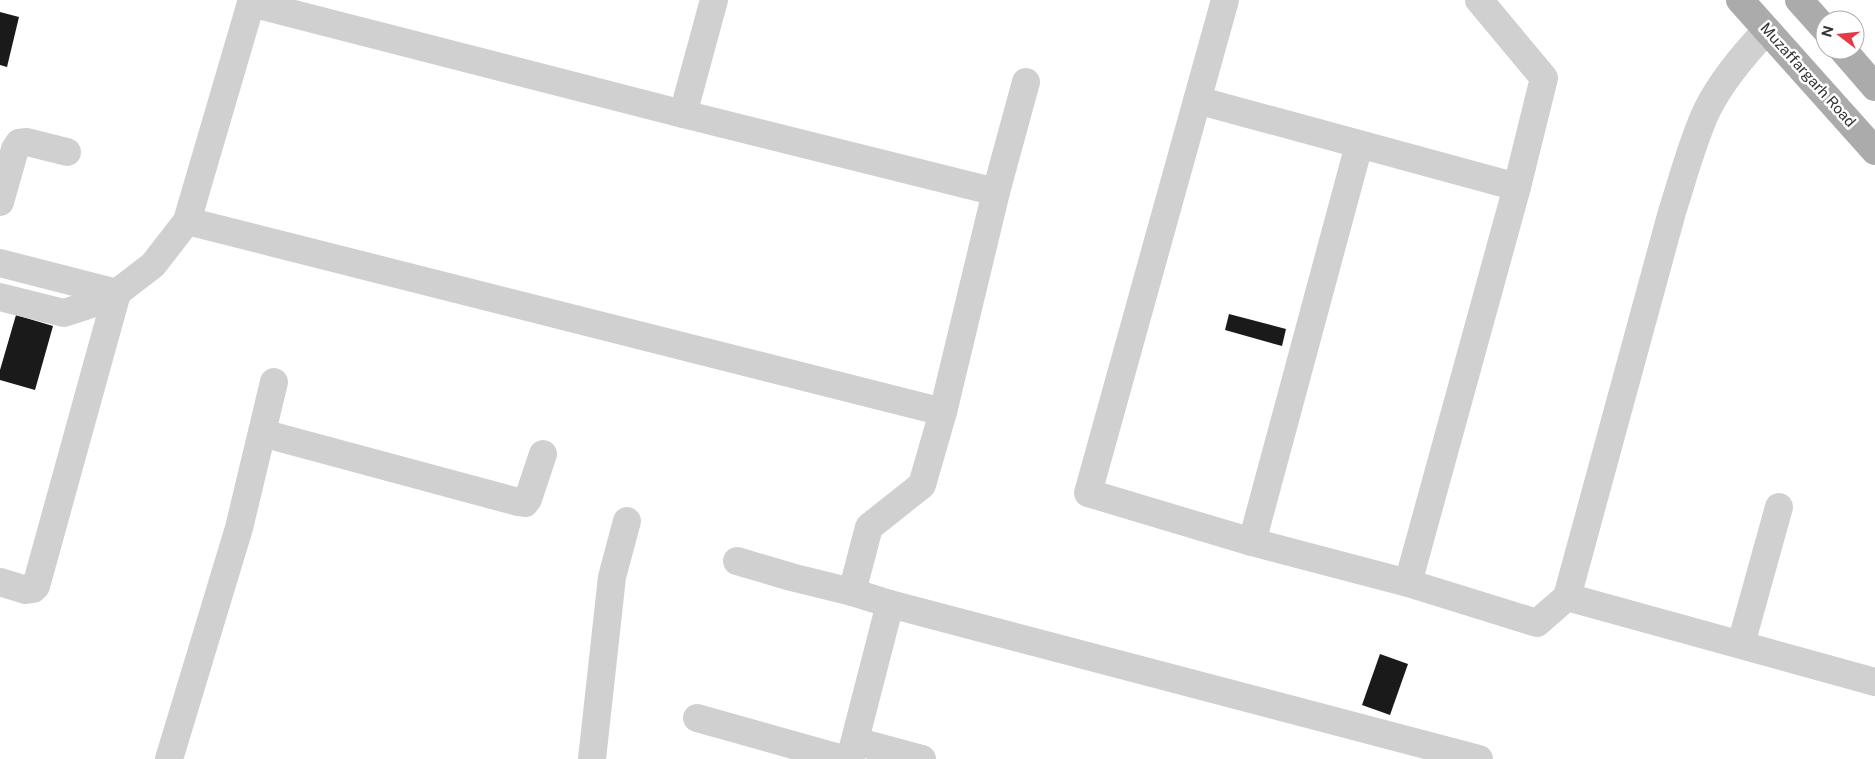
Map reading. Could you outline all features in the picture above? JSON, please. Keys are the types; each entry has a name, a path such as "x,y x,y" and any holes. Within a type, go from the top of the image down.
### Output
{"main road":[{"name":"Muzaffargarh Road","path":"1740,0 1875,151"},
{"path":"1799,0 1815,18"},
{"path":"1852,60 1875,87"}],"street":[{"path":"683,114 714,0"},
{"path":"1225,0 1088,493 1252,542 1408,583 1537,622 1567,597 1672,212 1691,153 1708,109 1740,57 1767,30"},
{"path":"1408,583 1517,187 1544,78 1479,0"},
{"path":"0,296 64,313 110,298 153,265 187,221 251,1 683,114 996,192"},
{"path":"852,592 869,527 922,484 943,412 996,192 1026,82"},
{"path":"1197,100 1517,187"},
{"path":"0,202 15,149 19,143 27,142 66,152"},
{"path":"1252,542 1359,145"},
{"path":"187,221 943,412"},
{"path":"0,263 117,293"},
{"path":"0,582 26,590 33,589 36,586 117,293"},
{"path":"169,759 239,528 274,382"},
{"path":"262,433 525,503 543,454"},
{"path":"1741,644 1779,507"},
{"path":"592,759 612,576 626,521"},
{"path":"737,561 791,578 852,592 890,604 1479,759"},
{"path":"1567,597 1875,682"},
{"path":"849,753 890,604"},
{"path":"698,718 849,753 922,759"}],"building":[{"path":"0,12 19,17 7,67 0,65"},
{"path":"1229,314 1286,329 1282,346 1225,330"},
{"path":"16,315 53,326 35,390 0,380 0,370"},
{"path":"1380,654 1408,664 1390,715 1362,705"}]}
